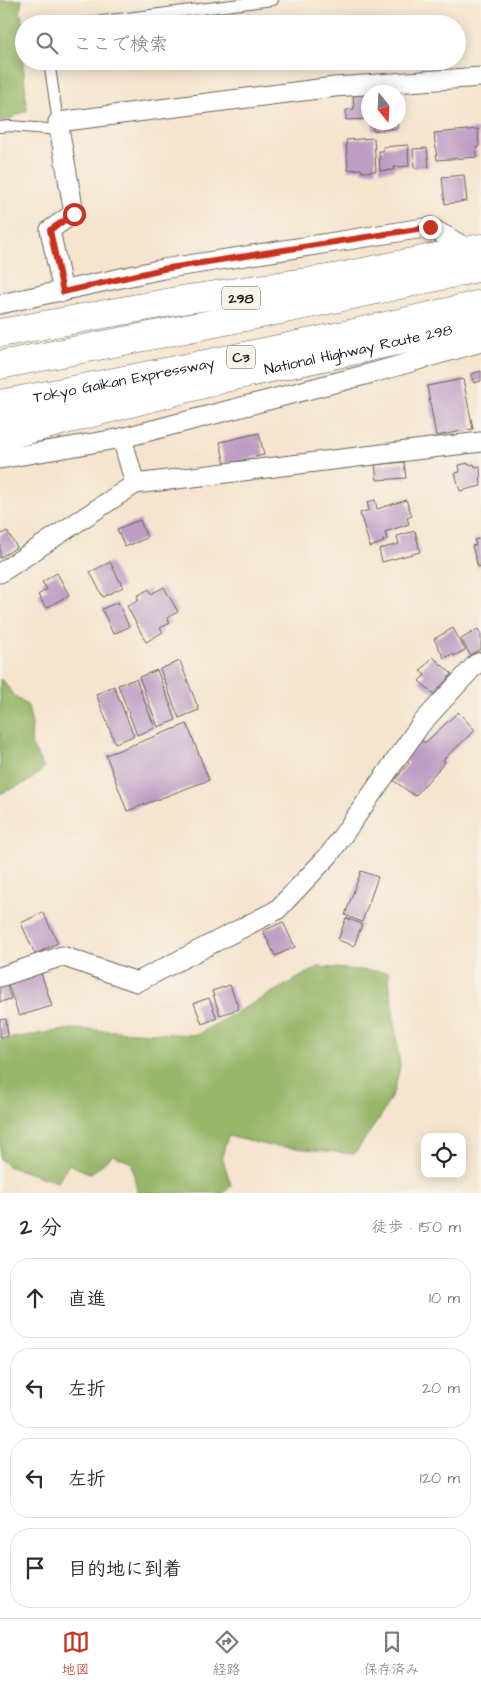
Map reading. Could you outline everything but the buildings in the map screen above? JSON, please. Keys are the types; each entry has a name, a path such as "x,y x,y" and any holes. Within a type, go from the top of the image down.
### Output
{"highway":[{"name":"298","path":"0,346 334,278 477,255"},
{"path":"0,365 153,336 477,255"},
{"path":"0,333 188,299 334,278"},
{"name":"Tokyo Gaikan Expressway","path":"0,404 175,371 399,324 481,304"},
{"name":"National Highway Route 298","path":"0,422 219,380 481,323"},
{"path":"0,437 219,380"}],"street":[{"path":"63,292 50,230 74,214 59,126 334,87 481,77"},
{"path":"0,304 163,269 430,227 477,255"},
{"path":"0,459 122,438 376,372 481,342"},
{"path":"122,438 135,484"},
{"path":"0,573 135,484 481,442"},
{"path":"0,977 62,956 136,982 277,910 329,855 421,724 479,665"}],"lane":[{"path":"151,15 273,0"},
{"path":"0,127 59,126 50,70"}],"green space":[{"path":"0,0 22,0 21,15 15,15 15,70 24,70 27,110 0,122"},
{"path":"0,679 13,695 28,706 32,725 31,744 44,768 31,780 0,794"},
{"path":"318,967 388,972 400,1066 394,1091 381,1116 354,1154 267,1145 228,1136 222,1156 231,1186 224,1193 137,1193 132,1163 113,1155 91,1174 69,1164 58,1182 7,1166 0,1159 0,1040 71,1029 196,1035"}],"route":[{"path":"74,214 50,230 63,292 163,269 430,227"}]}
